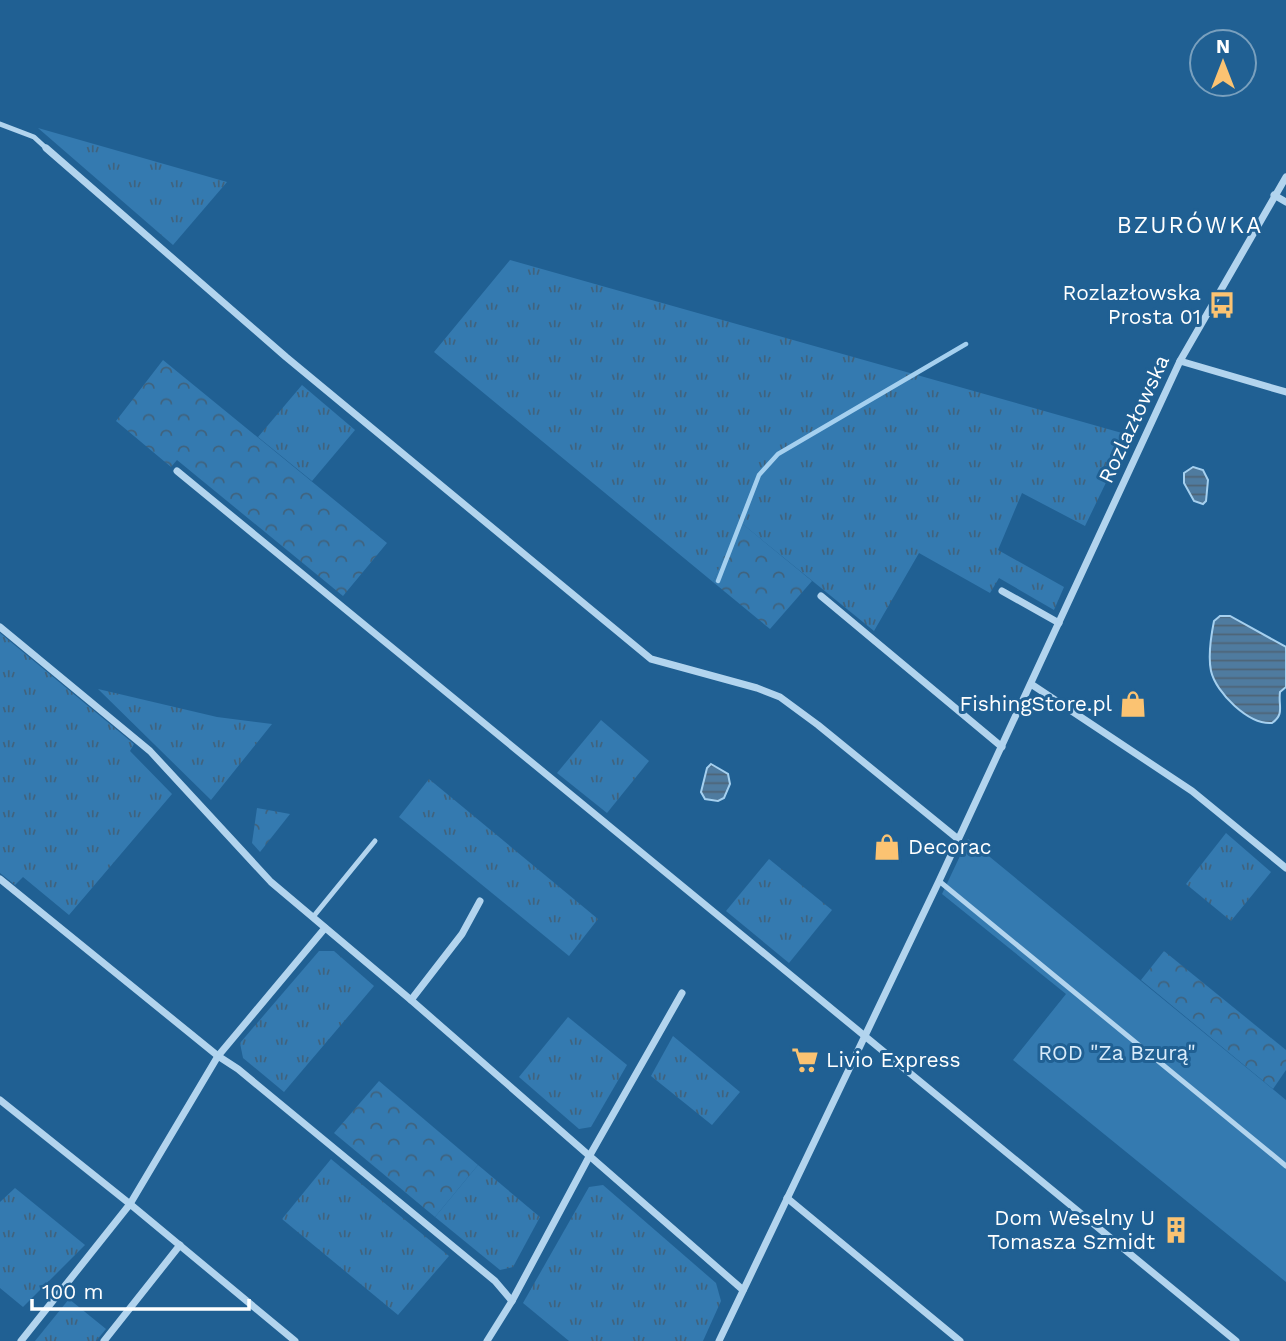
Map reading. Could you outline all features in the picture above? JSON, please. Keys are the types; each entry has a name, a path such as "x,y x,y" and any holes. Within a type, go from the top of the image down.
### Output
{"street":[{"path":"46,148 286,358 651,659 757,688 780,697 958,839"},
{"name":"Rozlazłowska","path":"719,1341 939,881 1180,361 1286,177"},
{"path":"1274,195 1286,202"},
{"path":"1180,361 1286,392"},
{"path":"177,471 1236,1341"},
{"path":"1002,591 1059,623"},
{"path":"821,596 1002,747"},
{"path":"0,627 150,751 198,800 248,860 743,1290"},
{"path":"1031,684 1192,791 1286,868"},
{"path":"0,879 218,1056 238,1069 484,1272 512,1301"},
{"path":"411,1000 462,934 480,901"},
{"path":"22,1341 130,1204 218,1056 325,928"},
{"path":"487,1341 512,1301 682,993"},
{"path":"0,1100 295,1341"},
{"path":"787,1198 960,1341"},
{"path":"104,1341 180,1245"}],"lane":[{"path":"0,124 34,137 46,148"},
{"path":"313,918 375,841"},
{"path":"939,881 1286,1166"}],"green space":[{"path":"38,128 227,182 173,245"},
{"path":"510,260 1129,435 1085,526 1022,493 998,550 1064,587 1054,610 999,578 990,593 919,553 874,631 740,522 713,582 434,352"},
{"path":"163,360 387,543 343,596 177,460 171,467 116,421"},
{"path":"302,385 355,430 312,481 258,437"},
{"path":"739,521 812,581 770,629 713,582"},
{"path":"0,633 134,744 130,751 172,794 69,915 23,877 15,885 0,873"},
{"path":"98,689 217,717 272,724 211,800"},
{"path":"601,720 649,761 607,813 557,773"},
{"path":"429,779 598,919 569,956 399,817"},
{"path":"257,808 290,814 260,852 252,843"},
{"path":"1226,833 1271,872 1231,921 1186,884"},
{"name":"ROD \"Za Bzurą\"","path":"968,839 1286,1100 1286,1282 1013,1060 1066,994 942,894"},
{"path":"769,859 832,910 789,963 726,911"},
{"path":"319,951 334,951 374,986 284,1092 243,1058 240,1043"},
{"path":"1164,951 1286,1050 1286,1070 1273,1089 1141,980"},
{"path":"568,1017 627,1065 591,1127 579,1129 519,1077"},
{"path":"673,1036 740,1092 712,1125 651,1076"},
{"path":"379,1081 478,1165 435,1217 334,1133"},
{"path":"331,1159 449,1256 398,1315 282,1219"},
{"path":"478,1165 540,1217 513,1267 500,1270 435,1217"},
{"path":"603,1185 716,1283 721,1301 703,1341 569,1341 523,1303 589,1187"},
{"path":"15,1188 85,1245 23,1307 0,1288 0,1202"},
{"path":"69,1299 106,1329 96,1341 35,1341"}],"shaded area":[{"path":"1193,467 1203,470 1208,480 1206,501 1203,504 1194,501 1184,483 1184,473"},
{"path":"1220,616 1230,616 1286,647 1286,687 1280,692 1280,713 1272,723 1253,719 1244,713 1226,698 1214,680 1210,665 1210,646 1214,621"},
{"path":"711,764 728,774 730,784 724,798 718,801 705,799 701,792 707,768"}],"waterway":[{"path":"718,581 759,475 778,454 966,344"}],"place":[{"name":"Rozlazłowska Prosta 01","path":"1222,305"},
{"name":"FishingStore.pl","path":"1133,704"},
{"name":"Decorac","path":"887,847"},
{"name":"Livio Express","path":"805,1060"},
{"name":"Dom Weselny U Tomasza Szmidt","path":"1176,1230"}],"district":[{"name":"BZURÓWKA","path":"1190,225"}]}
